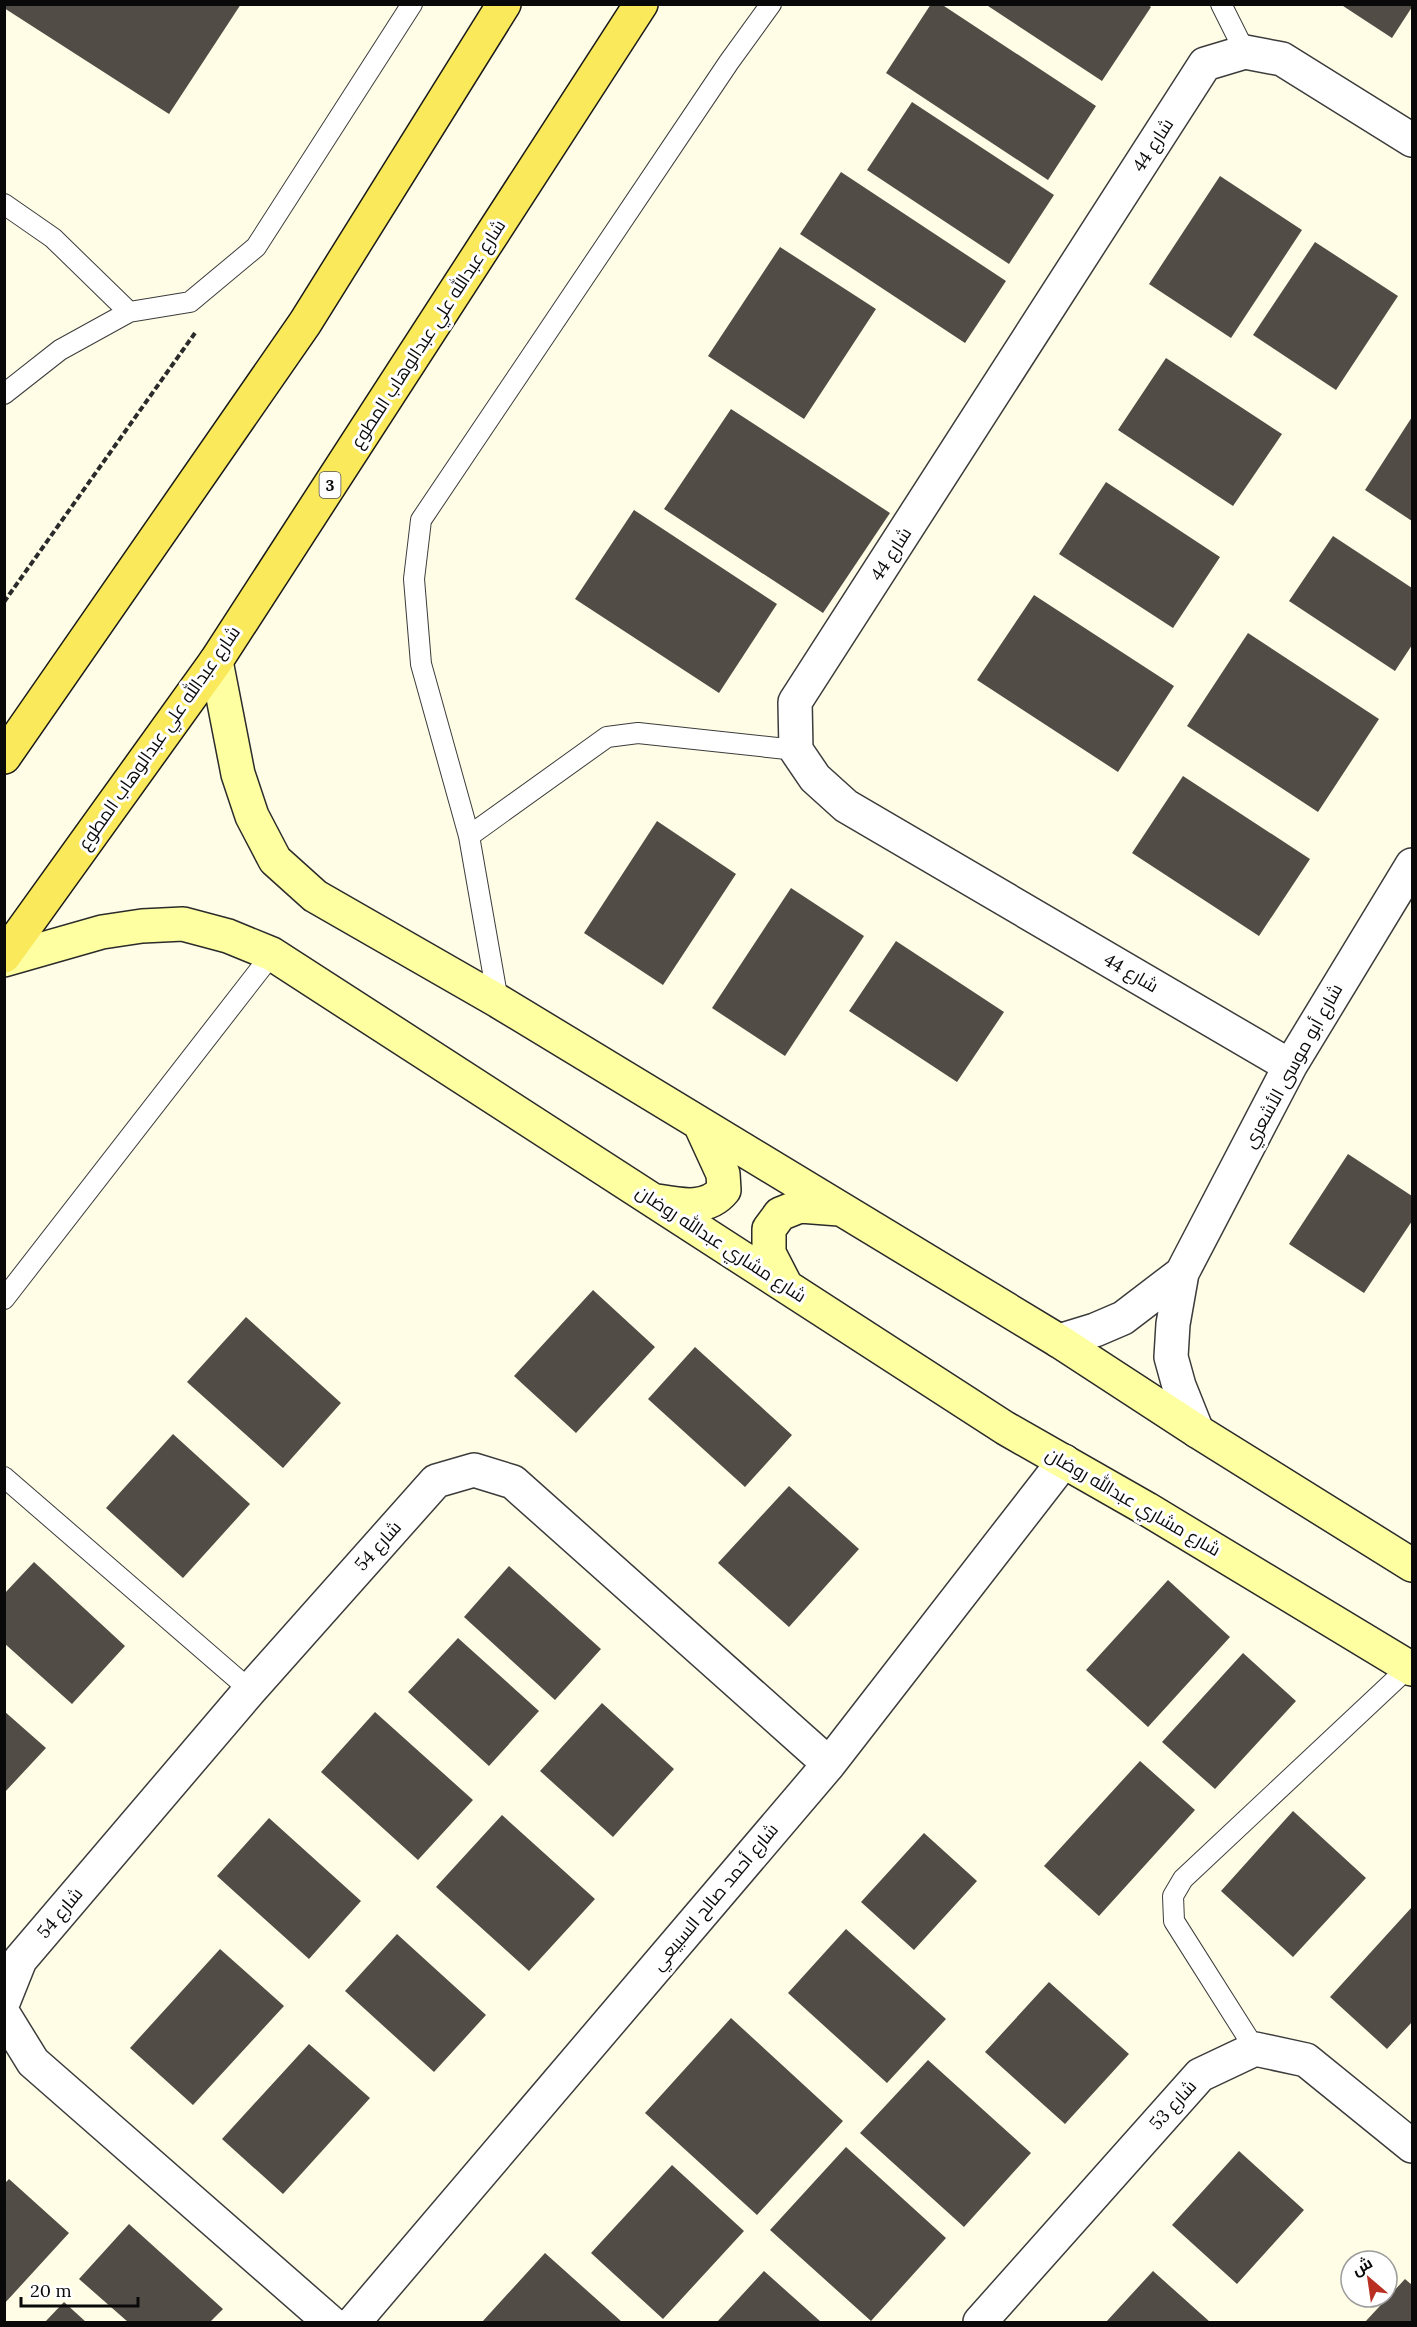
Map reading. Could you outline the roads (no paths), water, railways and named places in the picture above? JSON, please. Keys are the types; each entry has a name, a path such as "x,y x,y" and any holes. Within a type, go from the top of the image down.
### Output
{"main road":[{"path":"4,757 305,322 504,4"},
{"name":"شارع عبدالله علي عبدالوهاب المطوع","path":"4,958 216,661 641,4"}],"street":[{"name":"شارع 44","path":"1290,1066 846,806 815,778 796,750 795,702 1205,64 1245,52 1282,59 1413,140"},
{"path":"216,661 238,774 252,816 275,860 315,896 498,1001 1059,1341 1197,1431 1413,1565"},
{"name":"شارع أبو موسى الأشعري","path":"1197,1431 1179,1386 1172,1357 1173,1324 1182,1273 1290,1066 1413,864"},
{"name":"شارع مشاري عبدالله روضان","path":"4,958 102,932 142,926 183,924 228,936 272,954 1005,1428 1147,1509 1411,1668"},
{"path":"652,1200 687,1206 717,1200 724,1190 723,1174 700,1124"},
{"path":"786,1286 769,1254 769,1229 780,1214 800,1206 841,1209"},
{"name":"شارع أبو موسى الأشعري","path":"1059,1341 1123,1318 1182,1273"},
{"name":"شارع أحمد صالح السبيعي","path":"354,2322 829,1764 1064,1461"},
{"name":"شارع 54","path":"4,2000 20,1960 250,1690 436,1481 474,1470 513,1482 829,1764"},
{"path":"4,2015 33,2062 330,2322"},
{"path":"1255,2049 1306,2060 1413,2146"},
{"name":"شارع 53","path":"980,2322 1200,2075 1255,2049"}],"lane":[{"path":"4,394 60,350 129,312 190,302 256,246 412,4"},
{"path":"498,1001 469,836 421,664 414,579 421,520 771,4"},
{"path":"1221,4 1245,52"},
{"path":"4,204 53,238 129,312"},
{"path":"469,836 607,737 638,733 796,750"},
{"path":"4,1299 272,954"},
{"path":"4,1477 250,1690"},
{"path":"1255,2049 1173,1921 1173,1896 1183,1879 1411,1668"}]}
